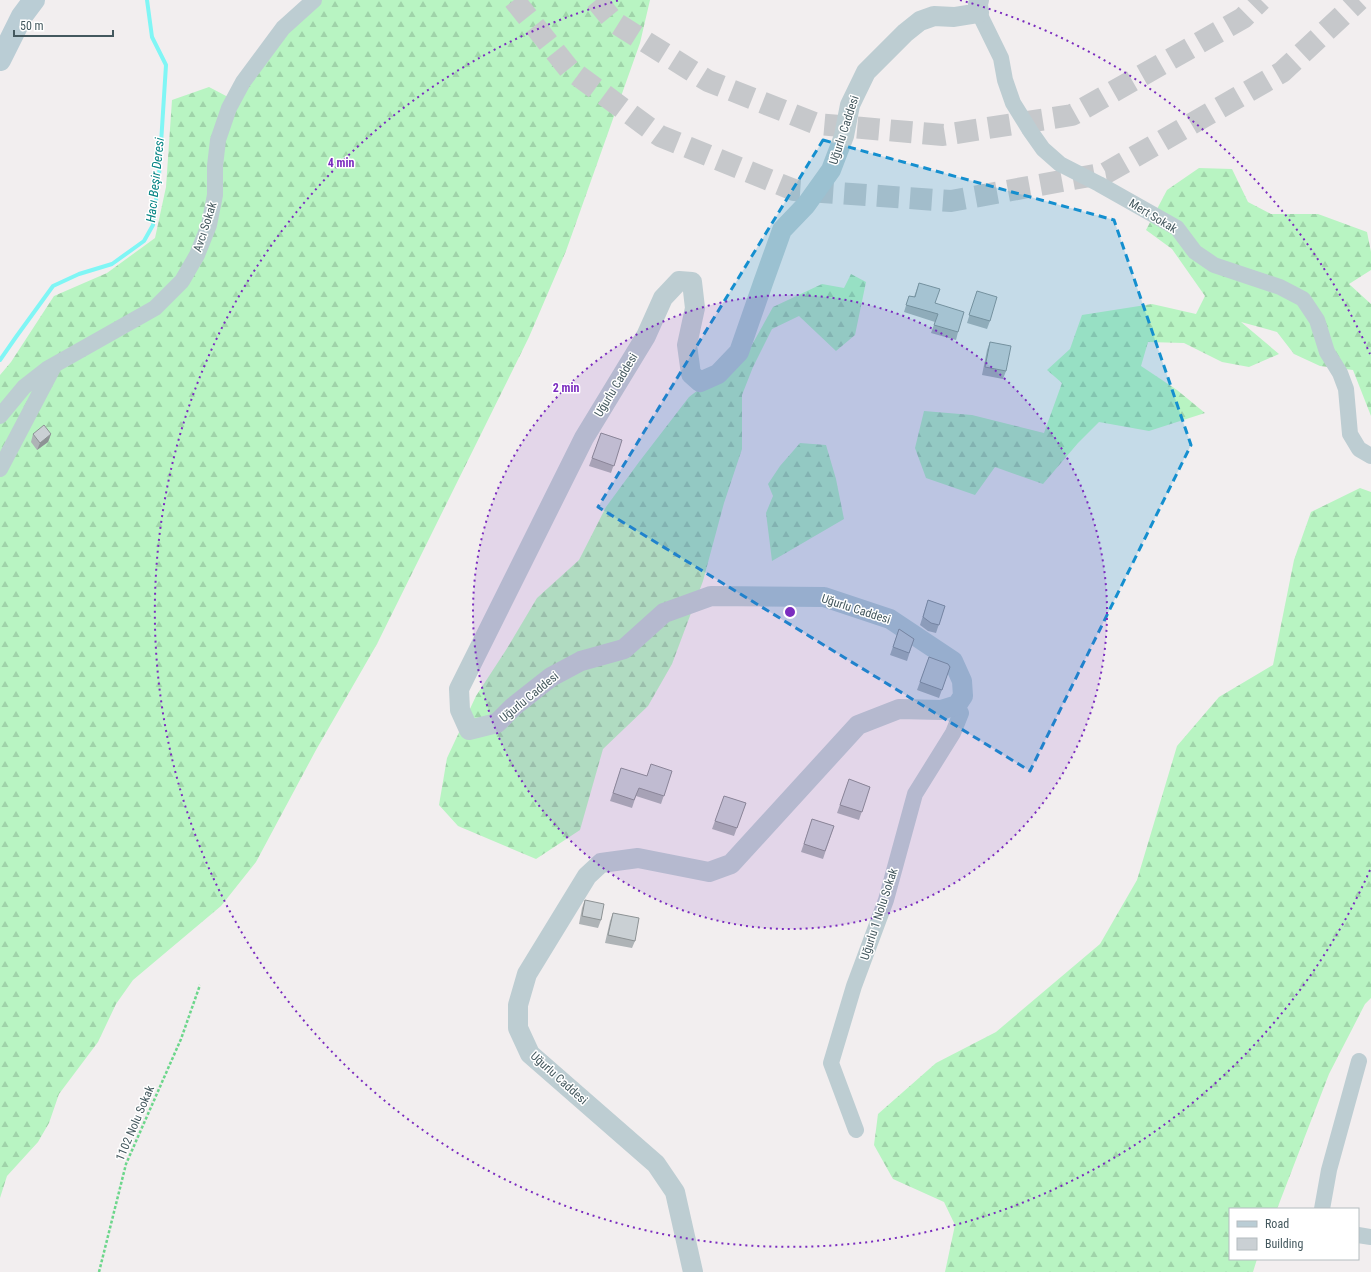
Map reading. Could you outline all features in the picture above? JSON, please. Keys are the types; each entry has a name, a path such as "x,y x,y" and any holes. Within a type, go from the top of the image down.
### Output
{"main road":[{"path":"0,60 22,16 34,0"}],"street":[{"name":"Avcı Sokak","path":"0,416 24,387 47,369 155,308 182,281 197,255 209,225 215,195 215,166 218,140 229,108 243,82 283,28 314,0"},
{"name":"Mert Sokak","path":"979,7 1001,58 1005,80 1012,103 1030,132 1043,149 1060,164 1177,228 1195,252 1214,265 1280,287 1303,299 1317,320 1327,352 1340,373 1346,389 1350,434 1359,449 1371,456"},
{"name":"Uğurlu Caddesi","path":"693,1272 675,1192 656,1164 530,1054 518,1028 518,1005 527,974 587,876 601,862 638,858 709,872 732,864 858,725 899,710 941,710 957,705 963,696 962,681 953,661 890,619 824,597 711,596 664,613 624,649 581,661 551,677 513,707 497,723 469,730 460,710 459,689 584,438 646,336 663,298 679,281 692,282 695,308 687,345 691,374 700,382 718,374 740,352 762,283 782,230 806,205 831,170 844,136 850,105 866,72 900,38 920,21 934,16 954,17 979,7"},
{"path":"0,469 55,364"},
{"name":"Uğurlu 1 Nolu Sokak","path":"856,1130 831,1063 854,986 886,900 915,794 953,733 961,713 957,705"},
{"path":"1322,1208 1329,1170 1360,1061"},
{"path":"1359,1235 1371,1237"}],"path":[{"name":"1102 Nolu Sokak","path":"99,1272 126,1164 181,1038 200,985"}],"highlighted area":[{"path":"823,140 1114,220 1191,445 1030,771 598,507"}],"green space":[{"path":"320,0 650,0 640,43 566,251 529,337 377,644 316,750 256,862 221,906 133,980 116,1004 98,1042 59,1094 49,1123 38,1142 7,1176 0,1198 0,375 11,362 54,296 107,273 155,238 166,187 172,100 209,87 228,97 289,27"},
{"path":"1199,168 1232,169 1248,202 1271,214 1318,214 1367,232 1371,252 1371,270 1349,284 1371,304 1371,416 1353,370 1320,366 1294,354 1277,332 1241,322 1279,354 1249,367 1222,362 1184,343 1148,342 1141,366 1177,390 1205,413 1149,431 1099,422 1078,443 1043,484 995,467 975,495 926,478 915,448 924,411 972,415 1044,433 1062,383 1047,370 1070,349 1082,315 1152,304 1196,314 1205,296 1172,249 1146,230 1167,190"},
{"path":"851,274 866,282 855,335 836,351 799,316 772,329 753,367 742,395 742,449 724,503 703,581 672,664 648,706 603,749 580,830 536,859 458,826 439,805 447,758 476,696 537,598 579,560 606,507 689,397 748,352 773,307 822,284 844,288"},
{"path":"800,443 826,445 836,479 844,519 772,561 766,513 773,496 768,484 780,466"},
{"path":"1360,488 1371,492 1371,998 1365,1004 1329,1074 1277,1208 1229,1208 1229,1260 1257,1260 1253,1272 945,1272 955,1225 944,1202 893,1179 874,1145 878,1114 936,1063 996,1032 1100,944 1137,880 1177,746 1219,697 1273,665 1294,560 1311,512"}],"building":[{"path":"919,283 940,289 935,303 964,312 958,332 934,325 938,314 906,305 909,296 915,297"},
{"path":"977,291 997,297 990,321 969,315"},
{"path":"990,342 1011,346 1006,371 985,367"},
{"path":"44,425 51,434 40,443 33,434"},
{"path":"601,433 622,440 614,466 592,458"},
{"path":"928,600 945,606 939,625 931,623 923,617"},
{"path":"899,629 914,639 909,653 893,647"},
{"path":"929,657 948,664 950,667 942,690 920,682"},
{"path":"651,764 672,771 664,796 639,788 634,800 613,793 621,768 647,776"},
{"path":"849,779 870,787 862,812 840,805"},
{"path":"724,796 746,803 737,828 715,821"},
{"path":"812,819 834,826 825,851 804,844"},
{"path":"585,900 604,904 601,920 582,916"},
{"path":"613,913 639,918 635,941 608,935"}],"waterway":[{"name":"Hacı Beşir Deresi","path":"0,360 53,286 79,274 112,264 144,241 153,225 159,175 166,65 152,37 147,0"}],"tunnel":[{"path":"514,0 569,69 660,136 794,190 951,201 1106,173 1282,72 1359,0"},
{"path":"596,0 614,22 708,81 817,124 943,135 1072,115 1243,18 1261,0"}]}
